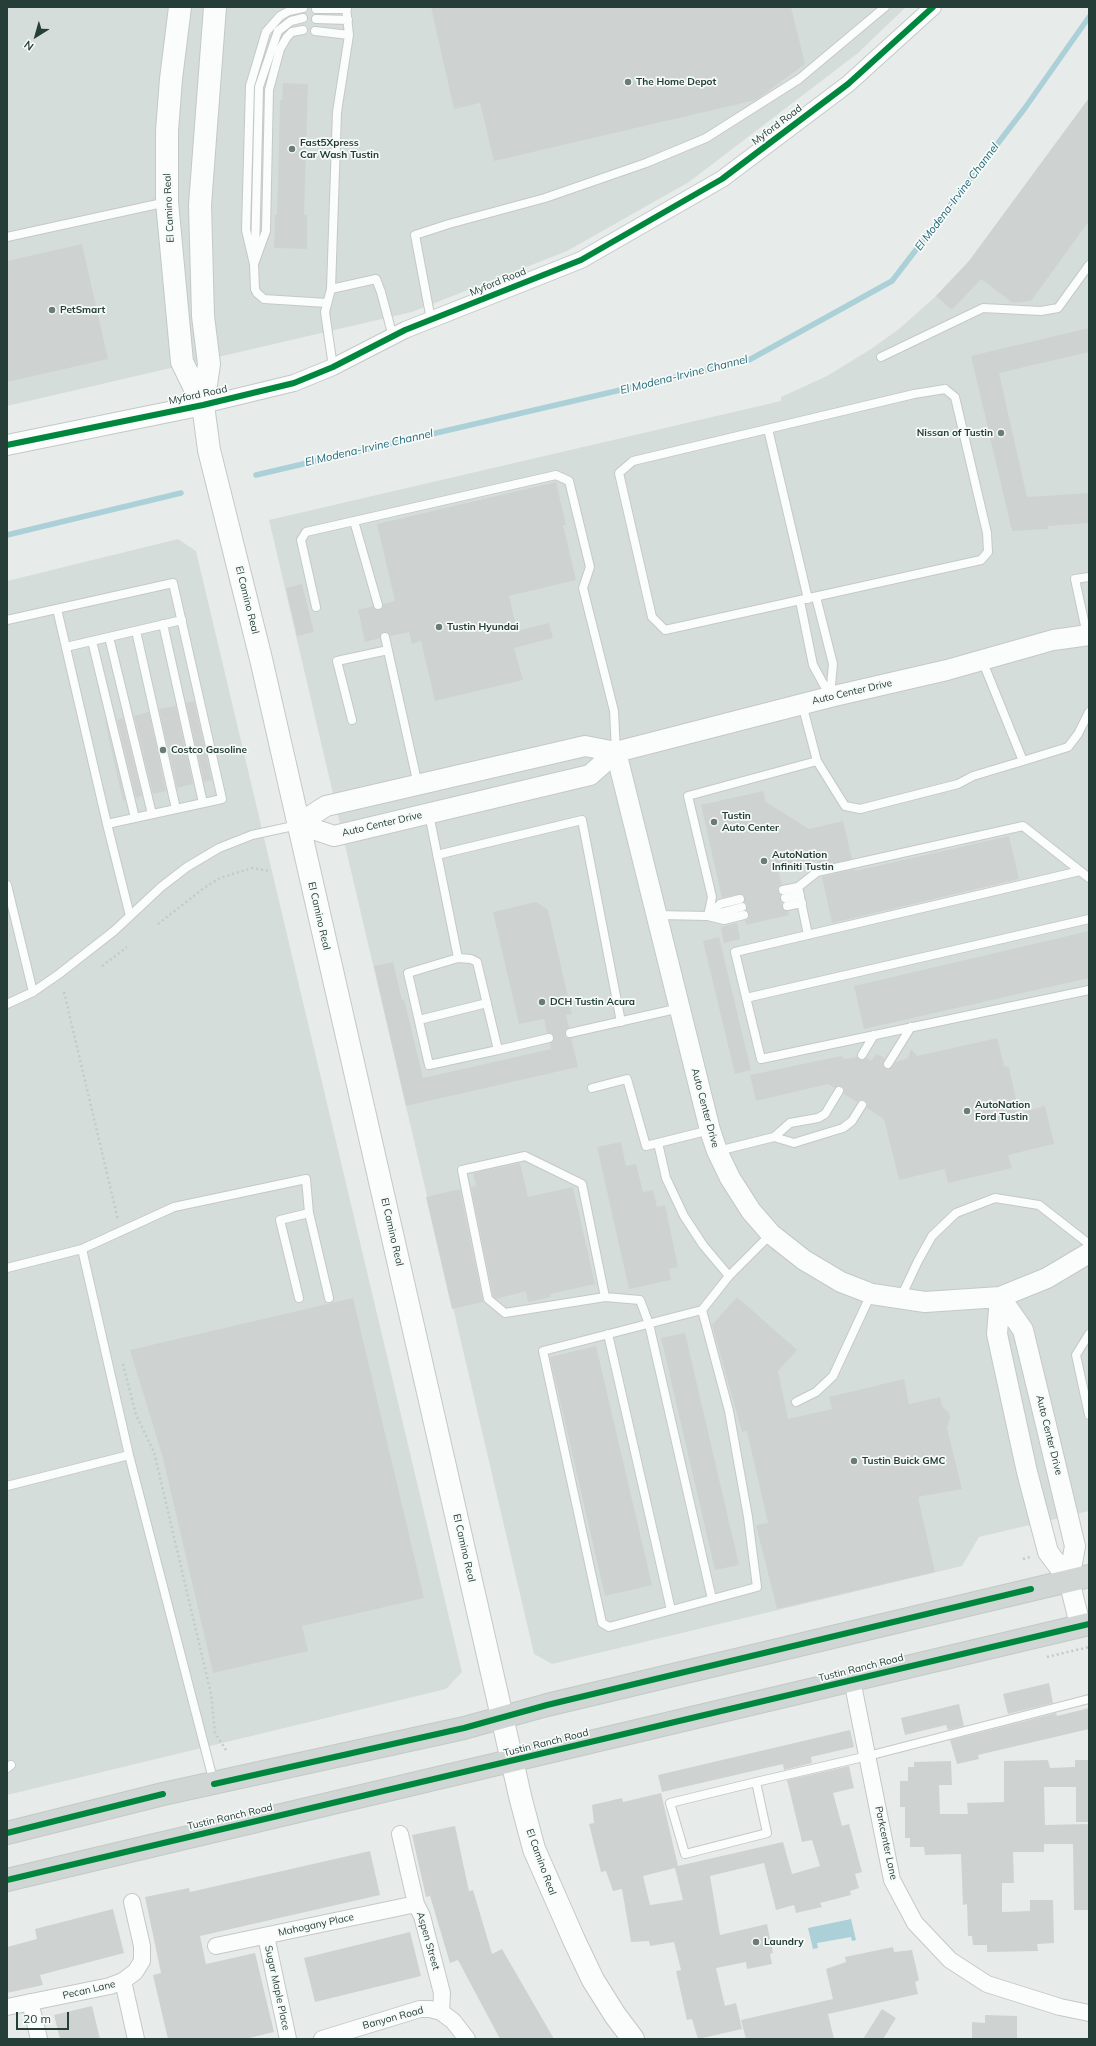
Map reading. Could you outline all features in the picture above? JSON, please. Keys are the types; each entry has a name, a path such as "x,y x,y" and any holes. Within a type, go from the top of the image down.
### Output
{"main road":[{"name":"El Camino Real","path":"180,7 171,79 167,131 167,202 182,362 203,405"},
{"name":"El Camino Real","path":"216,7 200,204 203,316 209,364 203,405 209,450 224,516 258,644 512,1762 534,1849 556,1902 593,1980 615,2015 633,2039"},
{"path":"7,1833 163,1794 464,1728 502,1717 1079,1578"},
{"name":"Tustin Ranch Road","path":"7,1880 512,1762 1085,1624"}],"street":[{"name":"Myford Road","path":"7,445 203,405 294,383 333,367 431,320 581,260 722,180 848,84 933,7"},
{"name":"Auto Center Drive","path":"298,824 326,806 585,746 616,752 830,697 948,670 1053,640 1088,635"},
{"name":"Auto Center Drive","path":"298,824 334,836 590,774 616,752"},
{"name":"Auto Center Drive","path":"616,752 710,1130 717,1151 730,1178 751,1211 771,1234 804,1260 841,1282 872,1294 925,1302 1000,1297 1047,1278 1088,1252"},
{"name":"Auto Center Drive","path":"1000,1297 997,1334 1027,1472 1048,1552 1079,1578"},
{"name":"Auto Center Drive","path":"1000,1297 1023,1330 1075,1546 1085,1624"},
{"name":"Parkcenter Lane","path":"852,1680 892,1880 915,1923 950,1960 987,1984 1060,2007 1089,2013"},
{"name":"Aspen Street","path":"400,1834 416,1904 422,1916 442,1993 441,2012"},
{"path":"132,1902 142,1946 142,1961 135,1972 123,1981 136,2039"},
{"name":"Mahogany Place","path":"216,1946 416,1904"},
{"name":"Sugar Maple Place","path":"266,1936 288,2039"},
{"name":"Pecan Lane","path":"7,2007 110,1986 123,1981"},
{"path":"30,2002 38,2039"},
{"name":"Banyon Road","path":"322,2039 420,2009 430,2008 441,2012"},
{"path":"441,2012 453,2021 467,2039"}],"lane":[{"path":"431,320 415,235 449,224 545,198 646,163 706,138 799,79 885,7"},
{"path":"254,264 246,230 250,86 266,32 273,22 289,11 304,8"},
{"path":"316,9 347,8 349,35 337,112 331,289 325,312 333,367"},
{"path":"303,18 291,21 278,31 258,87 254,264 255,289 264,299 327,303"},
{"path":"316,19 348,20"},
{"path":"254,264 266,231 269,90 280,49 292,32 303,30"},
{"path":"315,31 349,35"},
{"path":"7,237 167,202"},
{"path":"882,357 983,308 1041,311 1058,308 1089,265"},
{"path":"331,289 376,279 393,337"},
{"path":"945,389 954,397 987,533 988,552 981,560 808,599 665,630 652,617 619,473 633,461 914,394 945,389"},
{"path":"768,429 808,599 833,664 830,697"},
{"path":"316,607 301,540 306,532 556,475 569,481 590,568 583,588 614,711 616,752"},
{"path":"354,521 378,605"},
{"path":"1088,635 1075,579 1089,577"},
{"path":"7,620 173,583 222,799 107,824"},
{"path":"808,599 813,665 830,697"},
{"path":"57,609 130,916"},
{"path":"66,647 182,620"},
{"path":"162,624 203,802"},
{"path":"136,631 176,809"},
{"path":"109,637 152,814"},
{"path":"385,637 418,784"},
{"path":"92,641 135,818"},
{"path":"352,720 338,661 388,650"},
{"path":"982,660 1023,761"},
{"path":"802,704 817,761 845,806 860,809 958,784 973,776 1068,747 1078,734 1089,712"},
{"path":"708,916 712,897 688,796 817,761"},
{"path":"429,813 458,958"},
{"path":"437,855 582,820 621,1022"},
{"path":"7,1004 33,992 85,955 130,916 161,886 187,867 219,848 252,834 298,824"},
{"path":"784,894 799,891 817,872 1023,826 1089,878"},
{"path":"1080,871 736,952 761,1059 1089,990"},
{"path":"7,885 33,992"},
{"path":"799,891 808,935"},
{"path":"787,906 802,903"},
{"path":"657,915 708,916 724,920 742,907 720,904 708,916"},
{"path":"746,998 1089,919"},
{"path":"498,1050 477,962 470,959 458,958 408,973 429,1065 498,1050 549,1038"},
{"path":"419,1020 487,1003"},
{"path":"570,1033 680,1008"},
{"path":"888,1064 911,1027"},
{"path":"862,1055 874,1035"},
{"path":"592,1088 627,1079 646,1146 710,1130"},
{"path":"717,1151 774,1137 790,1123 818,1118 825,1114 839,1091"},
{"path":"774,1137 794,1143 843,1128 852,1121 862,1105"},
{"path":"658,1143 666,1178 684,1216 703,1245 730,1276"},
{"path":"604,1297 582,1184 525,1156 462,1170 488,1299 505,1313 604,1297 640,1300 649,1324 712,1599"},
{"path":"7,1268 82,1249 174,1207 306,1179 310,1213 329,1298"},
{"path":"901,1298 918,1261 932,1236 956,1213 995,1198 1039,1205 1088,1252"},
{"path":"299,1298 280,1220 310,1213"},
{"path":"702,1310 729,1411 748,1517 757,1587 609,1627 602,1623 543,1351 702,1310 730,1276 771,1234"},
{"path":"82,1249 129,1455 214,1784"},
{"path":"796,1402 816,1392 833,1376 872,1294"},
{"path":"608,1334 671,1610"},
{"path":"1089,1334 1076,1355 1089,1415"},
{"path":"7,1486 129,1455"},
{"path":"756,1782 767,1833 684,1854 670,1803 756,1782 868,1756 1089,1700"}],"path":[{"path":"158,924 204,888 220,878 252,868 271,871"},
{"path":"102,966 127,947"},
{"path":"64,992 118,1219 116,1233"},
{"path":"122,1359 136,1415 154,1452 211,1694 216,1732 226,1750"},
{"path":"1023,1559 1031,1557"},
{"path":"1047,1657 1089,1647"}],"shaded area":[{"path":"7,7 906,7 858,53 689,182 567,251 412,312 7,406"},
{"name":"Tustin Auto Center","path":"1089,98 1089,1511 979,1537 962,1566 552,1664 534,1654 269,520 781,401 781,397 827,376 871,349 899,329 936,296 969,261"},
{"path":"178,539 196,551 462,1672 446,1689 7,1795 7,581"}],"water":[{"path":"851,1919 856,1940 852,1941 851,1937 817,1943 818,1948 813,1949 808,1928"}],"building":[{"name":"The Home Depot","path":"431,7 791,7 805,64 756,100 494,161 480,103 454,109"},
{"name":"Fast5Xpress Car Wash Tustin","path":"283,83 308,84 304,215 307,215 307,249 274,248 275,214 277,215 280,100 282,100"},
{"path":"1089,98 1089,221 1031,301 1013,303 981,279 952,310 936,296 969,261"},
{"name":"PetSmart","path":"82,244 108,359 7,382 7,261"},
{"name":"Nissan of Tustin","path":"1089,328 1089,352 999,373 1027,497 1089,493 1089,523 1048,526 1048,529 1012,531 971,356"},
{"path":"556,482 566,525 563,525 576,580 509,596 517,631 549,623 553,638 514,648 523,680 435,701 421,641 412,644 409,632 390,636 384,632 381,633 380,638 365,642 358,610 373,606 374,609 379,610 382,609 383,604 395,601 377,524"},
{"path":"302,584 314,632 297,636 286,588"},
{"path":"194,701 212,780 204,782 186,703"},
{"path":"176,706 193,784 177,788 159,709"},
{"path":"149,712 166,791 153,794 134,716"},
{"path":"123,718 142,796 136,798 117,720"},
{"path":"105,722 125,800 123,801"},
{"name":"AutoNation Infiniti Tustin","path":"763,791 766,802 809,829 843,821 852,859 819,866 818,860 778,870 782,885 778,888 778,891 781,895 782,907 788,911 789,915 746,925 745,920 748,919 749,914 746,910 747,906 744,902 744,895 739,894 722,898 701,805"},
{"path":"1009,836 1019,879 832,923 822,877 854,869 855,871"},
{"name":"DCH Tustin Acura","path":"536,902 548,910 572,1014 566,1015 569,1028 565,1034 566,1037 571,1038 578,1067 406,1106 374,966 393,962 402,1000 404,999 423,1078 551,1049 550,1043 554,1040 554,1036 551,1033 547,1033 544,1019 519,1024 493,912"},
{"path":"737,923 740,939 724,943 721,927"},
{"path":"1089,931 1089,978 864,1029 854,986"},
{"path":"719,937 751,1070 735,1074 703,941"},
{"name":"AutoNation Ford Tustin","path":"997,1038 1004,1066 1009,1067 1019,1113 1045,1106 1054,1144 1008,1155 1012,1168 948,1183 945,1169 899,1180 884,1119 867,1108 867,1103 865,1100 860,1100 857,1102 844,1094 844,1089 842,1086 835,1088 828,1084 756,1101 750,1075 841,1056 845,1059 857,1057 860,1060 867,1058 871,1061 876,1054 885,1058 883,1066 888,1069 896,1062 908,1058 911,1049 917,1056"},
{"path":"621,1142 626,1166 636,1164 643,1192 653,1190 657,1207 665,1205 678,1267 669,1269 671,1280 629,1289 597,1147"},
{"path":"520,1163 528,1197 573,1187 595,1284 550,1294 551,1297 528,1302 526,1291 496,1299 493,1296 471,1187 476,1186 473,1173"},
{"path":"460,1189 483,1302 452,1309 426,1197"},
{"name":"Tustin Buick GMC","path":"737,1297 797,1350 778,1371 788,1419 832,1409 829,1397 904,1379 909,1404 940,1397 942,1406 949,1413 950,1418 947,1428 962,1489 918,1497 935,1572 777,1609 756,1525 768,1523 747,1431 742,1432 712,1325"},
{"path":"353,1298 424,1598 302,1626 308,1651 213,1673 163,1458 130,1350"},
{"path":"685,1333 739,1565 715,1570 661,1338"},
{"path":"596,1346 652,1585 605,1596 550,1357"},
{"path":"1049,1683 1053,1703 1008,1714 1003,1694"},
{"path":"959,1704 964,1726 948,1730 946,1725 905,1735 901,1718"},
{"path":"1089,1708 1089,1729 978,1755 979,1759 957,1764 950,1740 1056,1713 1057,1716"},
{"path":"850,1730 854,1747 811,1757 812,1763 784,1770 783,1764 662,1792 658,1775"},
{"path":"1048,1760 1050,1768 1075,1767 1075,1760 1089,1760 1089,1822 1076,1822 1076,1787 1044,1787 1045,1825 1089,1824 1089,1910 1074,1910 1073,1844 1044,1844 1044,1852 1013,1852 1014,1883 1002,1883 1002,1912 1030,1911 1030,1900 1053,1900 1054,1943 1037,1944 1038,1951 987,1952 987,1945 973,1945 972,1936 968,1936 967,1904 963,1905 961,1854 925,1855 924,1847 910,1847 910,1838 905,1838 905,1807 900,1807 900,1781 908,1781 908,1767 914,1767 914,1762 951,1761 952,1785 939,1785 940,1814 968,1814 967,1803 1004,1802 1004,1761"},
{"path":"849,1766 854,1788 833,1793 842,1826 849,1824 862,1872 855,1874 859,1888 850,1891 851,1895 820,1903 822,1907 796,1913 794,1905 776,1910 764,1863 710,1876 720,1935 767,1924 773,1953 770,1954 772,1964 747,1969 746,1962 716,1968 725,2006 736,2003 742,2029 698,2039 692,2019 687,2020 676,1971 681,1970 674,1942 650,1946 649,1941 631,1942 622,1889 613,1891 606,1871 601,1872 589,1824 594,1823 592,1805 622,1798 623,1802 661,1793 678,1866 783,1842 792,1874 820,1866 812,1840 802,1842 787,1780","holes":["675,1868 683,1900 650,1905 643,1876"]},
{"path":"455,1826 469,1891 473,1890 492,1954 502,1949 554,2039 500,2039 458,1960 450,1963 430,1896 426,1897 412,1835"},
{"path":"370,1851 380,1895 200,1936 206,1964 255,1953 274,2032 245,2039 168,2039 153,1975 161,1973 145,1897 189,1888 190,1892"},
{"path":"113,1909 124,1953 40,1975 43,1985 7,1993 7,1947 37,1939 35,1929"},
{"path":"410,1932 421,1976 315,2002 304,1958"},
{"path":"893,1947 894,1952 912,1950 919,1980 915,1982 918,1994 828,2014 834,2039 746,2039 741,2020 833,1999 826,1969 846,1962 845,1957"},
{"path":"92,2006 100,2039 60,2039 54,2015"},
{"path":"882,2009 896,2018 883,2039 863,2039"},
{"path":"985,2015 1017,2016 1017,2039 972,2039 972,2022 985,2023"}],"waterway":[{"name":"El Modena-Irvine Channel","path":"256,475 749,360 892,281 1025,108 1089,17"},
{"name":"El Modena-Irvine Channel","path":"7,535 181,493"}],"cycle path":[{"path":"7,445 203,405 294,383 333,367 405,330 581,260 722,179 848,84 933,7"},
{"path":"214,1784 464,1728 547,1705 1031,1589"},
{"path":"7,1880 1089,1624"},
{"path":"7,1833 163,1794"}],"place":[{"name":"The Home Depot","path":"628,82"},
{"name":"Fast5Xpress Car Wash Tustin","path":"292,149"},
{"name":"PetSmart","path":"52,310"},
{"name":"Nissan of Tustin","path":"1001,433"},
{"name":"Tustin Hyundai","path":"439,627"},
{"name":"Costco Gasoline","path":"163,750"},
{"name":"Tustin Auto Center","path":"714,822"},
{"name":"AutoNation Infiniti Tustin","path":"764,861"},
{"name":"DCH Tustin Acura","path":"542,1002"},
{"name":"AutoNation Ford Tustin","path":"967,1111"},
{"name":"Tustin Buick GMC","path":"854,1461"},
{"name":"Laundry","path":"756,1942"}]}
